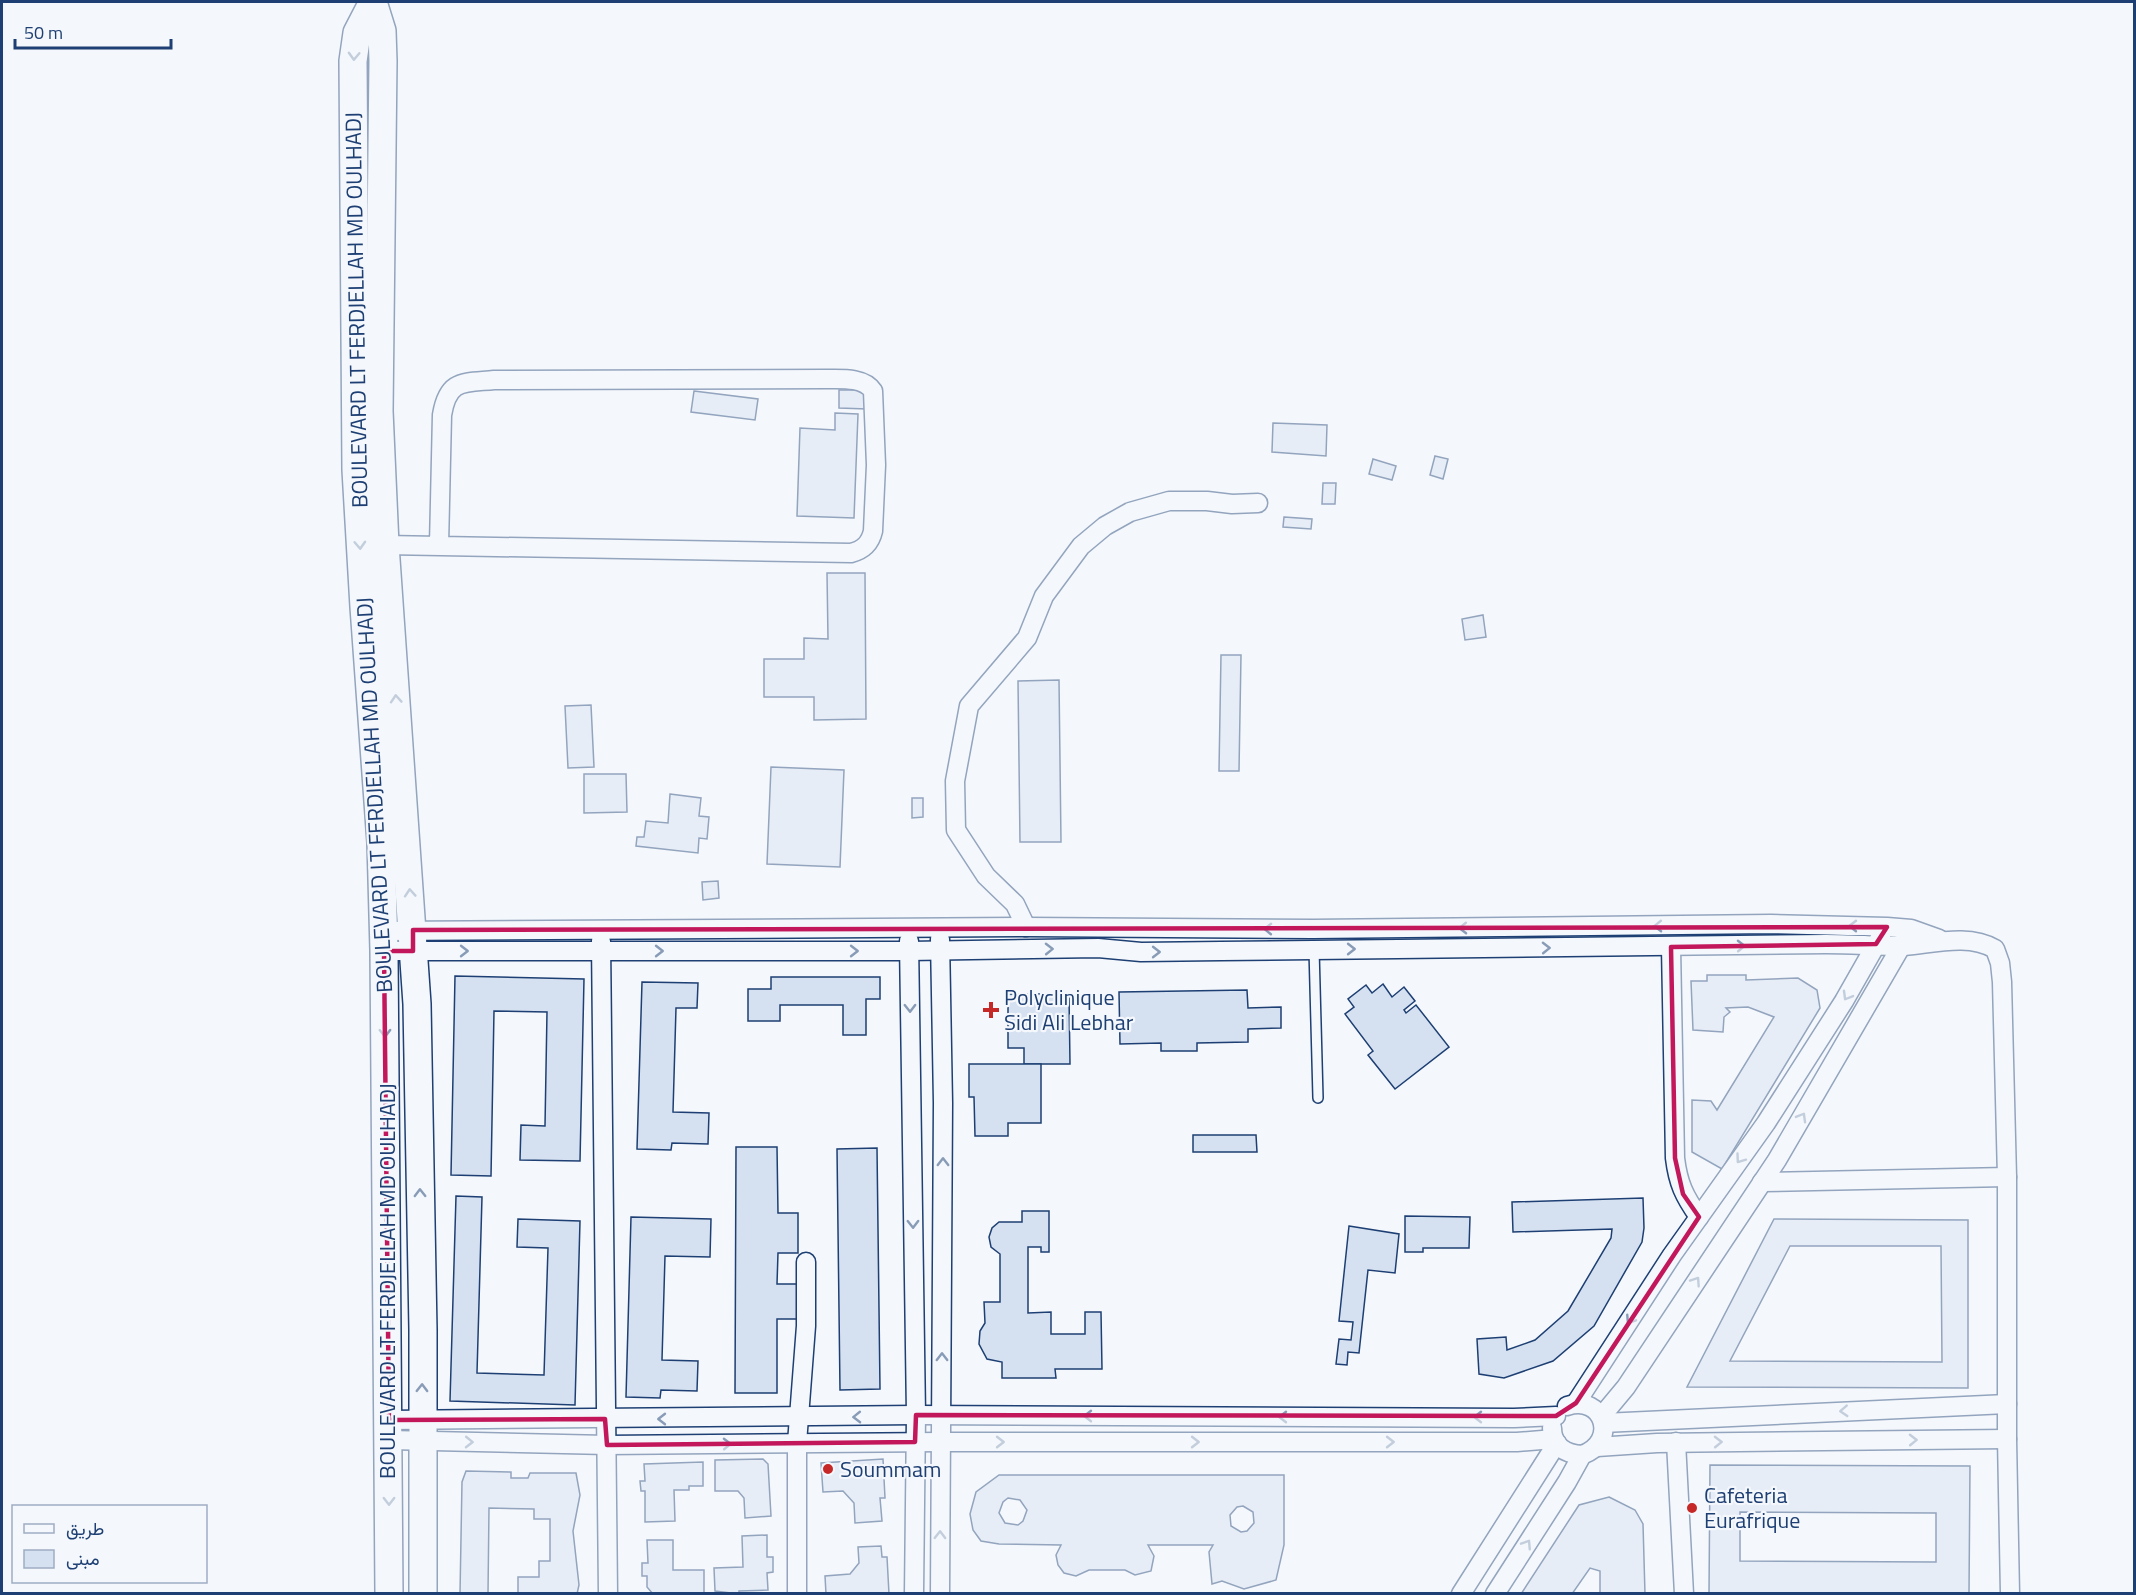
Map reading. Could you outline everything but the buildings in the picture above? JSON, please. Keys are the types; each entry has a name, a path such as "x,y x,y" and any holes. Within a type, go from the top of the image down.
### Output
{"street":[{"name":"BOULEVARD LT FERDJELLAH MD OULHADJ","path":"389,1593 384,941 378,626 369,470 354,61 357,33 373,2 382,31 384,61 379,411 369,470 385,545 378,626 413,941 417,1004 423,1319 423,1593"},
{"path":"385,545 839,553 859,551 871,539 873,531 876,465 873,391 867,384 860,382 826,379 494,380 461,383 447,394 442,415 440,545"},
{"path":"1026,927 1015,904 986,876 956,830 955,781 969,706 1027,638 1044,596 1081,546 1105,526 1130,512 1169,501 1258,503"},
{"path":"413,941 601,930 1026,927 1313,929 1771,924 1911,929 1946,941"},
{"path":"1887,927 1844,1001 1772,1113 1698,1217 1576,1403 1561,1410 1556,1416 1552,1431 1555,1441 1569,1453 1676,1442 2007,1438"},
{"path":"908,928 916,1415 914,1593"},
{"path":"940,928 943,1103 940,1593"},
{"path":"1602,1420 1762,1182 1911,929"},
{"path":"601,930 608,1593"},
{"path":"384,941 601,951 940,951 1098,948 1141,952 1876,944 1901,946 1946,941 1985,943 1995,949 2000,963 2002,982 2007,1177 2007,1438 2010,1593"},
{"path":"1671,947 1675,1158 1683,1194 1698,1217"},
{"path":"1762,1182 2007,1177"},
{"path":"796,1593 797,1443 806,1326 806,1262"},
{"path":"1495,1593 1567,1482 1589,1451 1601,1440 1602,1420 1597,1411 1587,1405 1576,1403"},
{"path":"1602,1420 2007,1404"},
{"path":"422,1431 606,1419 916,1415 1490,1418 1556,1416"},
{"path":"389,1430 607,1445 1555,1441"},
{"path":"1461,1593 1555,1441"},
{"path":"1676,1442 1684,1593"}],"lane":[{"path":"1314,949 1318,1098"}],"highlighted area":[{"path":"1887,927 1876,944 1671,947 1675,1158 1683,1194 1699,1217 1576,1403 1556,1416 916,1415 915,1442 607,1445 605,1419 389,1420 384,951 413,951 413,930"}],"place":[{"name":"Polyclinique Sidi Ali Lebhar","path":"991,1010"},
{"name":"Soummam","path":"828,1469"},
{"name":"Cafeteria Eurafrique","path":"1692,1508"}]}
